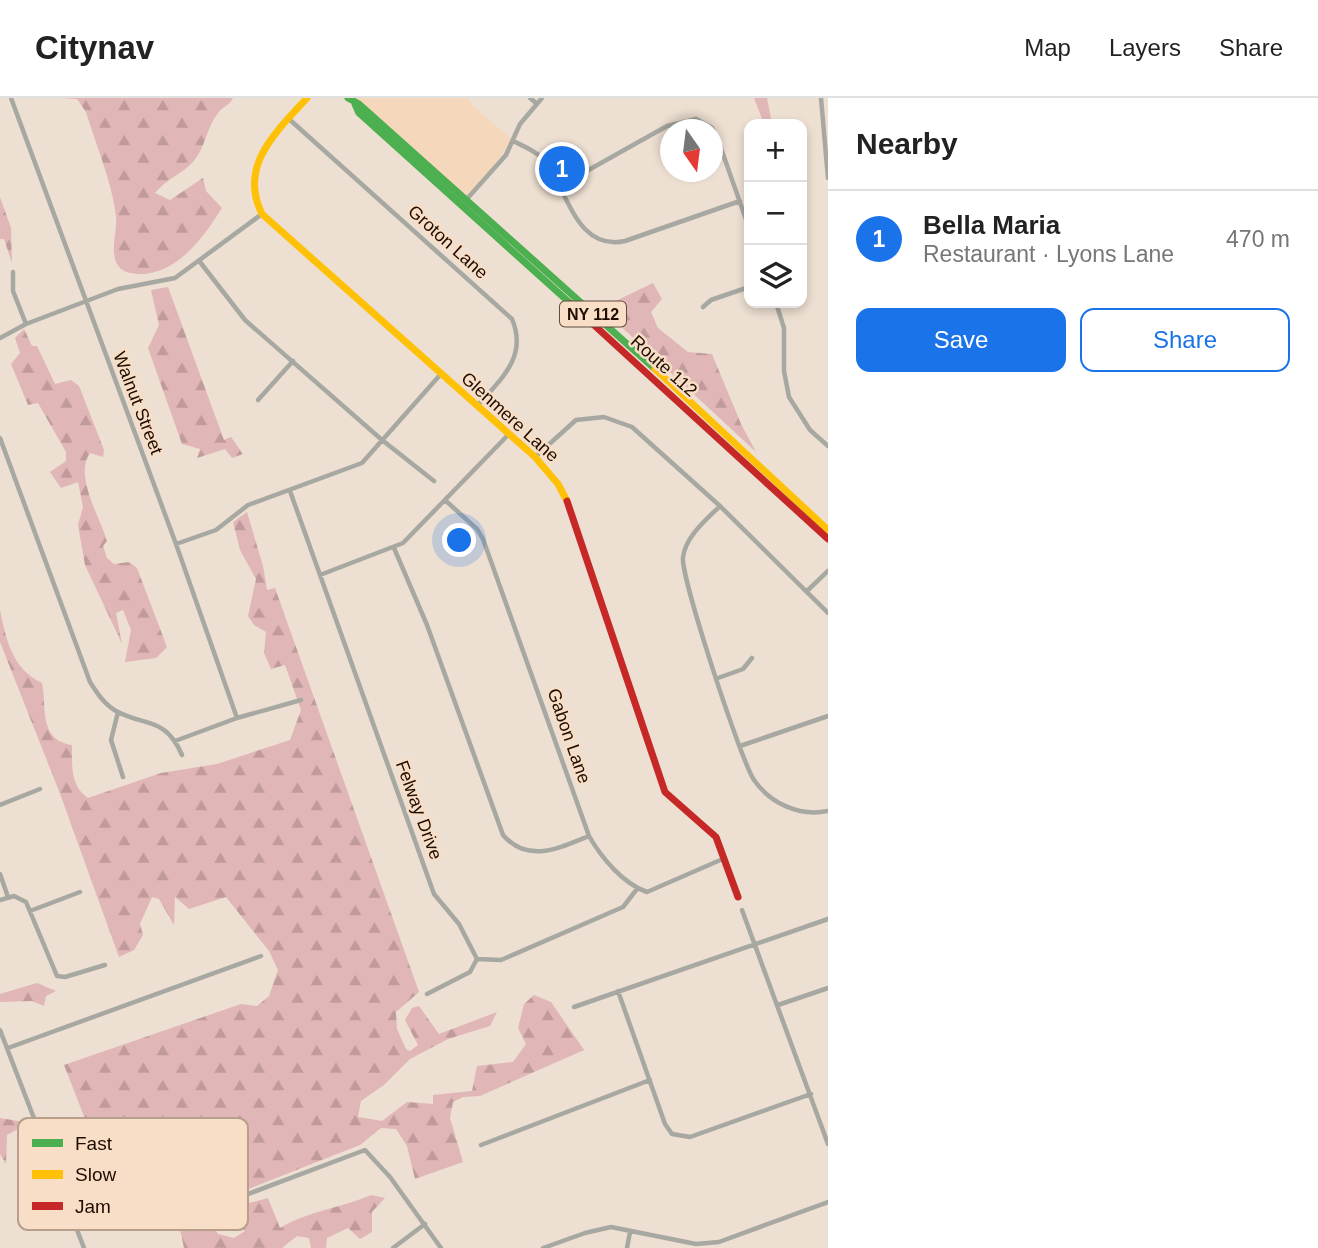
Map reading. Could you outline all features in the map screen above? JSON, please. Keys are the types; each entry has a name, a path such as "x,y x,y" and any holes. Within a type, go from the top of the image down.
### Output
{"main road":[{"path":"262,214 253,192 254,171 288,118 307,98"},
{"name":"Route 112","path":"348,98 359,104 828,539"},
{"name":"Route 112","path":"464,202 828,530"},
{"name":"Glenmere Lane","path":"262,214 535,457 558,484 569,506 665,792 682,811 712,832 738,897"}],"street":[{"name":"Walnut Street","path":"11,98 176,544 237,718"},
{"path":"530,98 536,103"},
{"path":"464,202 500,163 520,124 542,98"},
{"path":"821,98 828,178"},
{"name":"Groton Lane","path":"288,118 512,319 518,333 516,359 477,406"},
{"path":"560,186 667,126 696,119 712,128 744,213"},
{"path":"513,141 542,158 581,225 597,237 618,242 740,201"},
{"path":"0,338 26,324 118,289 167,282 200,262 262,214"},
{"path":"200,262 245,320 382,440 434,481"},
{"path":"13,272 13,291 26,324"},
{"path":"704,307 711,300 744,289"},
{"path":"778,308 784,328 784,371 789,397 800,418 828,446"},
{"path":"258,400 293,361"},
{"path":"176,544 216,530 248,505 362,463 440,375"},
{"path":"535,457 576,420 594,417 612,419 643,436 720,506 828,613"},
{"path":"821,439 828,432"},
{"path":"320,575 394,548 421,528 508,435"},
{"path":"0,438 90,682 104,703 118,712 157,724 175,741 181,755"},
{"name":"Felway Drive","path":"290,491 435,894 459,923 477,959"},
{"name":"Gabon Lane","path":"446,501 477,529 483,539 589,836 604,859 637,889"},
{"path":"720,506 689,540 682,569 740,746 754,779 779,803 810,812 828,811"},
{"path":"394,548 427,625 503,835 518,848 538,852 589,836"},
{"path":"807,591 828,571"},
{"path":"718,678 743,669 752,658"},
{"path":"175,741 237,718 301,700"},
{"path":"118,712 111,740 123,777"},
{"path":"740,746 828,716"},
{"path":"0,805 40,789"},
{"path":"427,994 470,972 477,959 500,960 623,907 637,889 652,892 724,858"},
{"path":"0,874 8,897"},
{"path":"30,911 80,892"},
{"path":"0,900 17,896 26,902 57,976 65,978 105,965"},
{"path":"742,910 828,1144"},
{"path":"574,1007 828,919"},
{"path":"8,1048 261,956"},
{"path":"778,1005 828,988"},
{"path":"618,991 666,1128 680,1137 690,1137 811,1094"},
{"path":"0,1030 35,1118"},
{"path":"481,1145 650,1080"},
{"path":"248,1194 365,1150 390,1177 441,1248"},
{"path":"543,1248 600,1228 611,1227 696,1244 719,1242 828,1202"},
{"path":"393,1248 425,1224"},
{"path":"77,1230 84,1248"},
{"path":"627,1248 630,1232"}],"shaded area":[{"path":"352,98 469,98 471,104 513,141 467,199"}],"green space":[{"path":"60,98 233,98 214,119 193,162 155,193 170,200 203,178 206,191 222,208 188,253 152,273 130,273 119,267 114,255 114,203 86,112 77,99"},
{"path":"754,98 767,98 771,119 762,119"},
{"path":"0,197 11,228 12,263 4,239 0,239"},
{"path":"653,283 662,299 651,312 658,328 688,352 712,354 741,424 756,452 601,308"},
{"path":"168,287 224,440 231,437 243,454 232,458 225,449 197,458 200,449 182,444 148,348 159,325 151,290"},
{"path":"24,329 32,346 37,346 55,384 71,380 79,386 104,450 103,457 90,453 85,472 86,484 107,541 103,546 107,558 114,564 129,562 137,568 167,647 156,658 125,662 131,630 123,610 116,613 122,644 85,565 78,525 83,507 78,482 61,488 50,472 66,461 66,452 38,403 28,405 11,364 20,353 15,338"},
{"path":"247,512 267,590 275,588 419,992 396,1012 397,1029 406,1049 410,1051 418,1045 405,1020 412,1008 419,1006 439,1034 497,1012 490,1026 448,1039 410,1059 384,1085 361,1101 358,1117 382,1121 407,1102 433,1104 433,1095 472,1091 477,1066 513,1062 526,1044 518,1028 524,1004 534,995 551,1002 584,1050 480,1096 463,1097 453,1102 450,1118 463,1162 415,1179 407,1146 396,1129 381,1128 360,1145 248,1189 248,1118 85,1118 64,1065 241,1004 257,1006 269,996 278,970 269,951 226,897 189,909 175,897 174,925 159,899 152,897 140,924 143,935 134,950 119,957 59,791 0,642 0,610 8,642 17,661 24,670 42,683 49,729 61,742 72,745 75,781 88,798 161,773 217,764 290,740 301,710 285,665 271,669 264,653 266,632 254,625 248,616 256,579 240,550 233,522"},
{"path":"37,983 56,991 46,996 44,1006 32,1001 0,1002 0,994"},
{"path":"0,1118 18,1121 18,1129 7,1135 6,1164 0,1154"},
{"path":"371,1195 385,1198 372,1212 372,1232 360,1239 348,1228 327,1238 326,1248 311,1248 309,1238 297,1236 282,1248 184,1248 180,1230 216,1230 218,1234 234,1238 248,1230 248,1203 268,1198 280,1228"}],"traffic: fast":[{"path":"348,98 359,104 655,369"},
{"path":"355,104 359,113 571,304"}],"traffic: slow":[{"path":"307,98 273,137 258,165 256,197 262,214 535,457 558,484 567,501"},
{"path":"655,369 828,530"}],"traffic: jam":[{"path":"571,304 828,539"},
{"path":"567,501 665,792 716,837 738,897"}],"place":[{"name":"Bella Maria","path":"562,169"}]}
